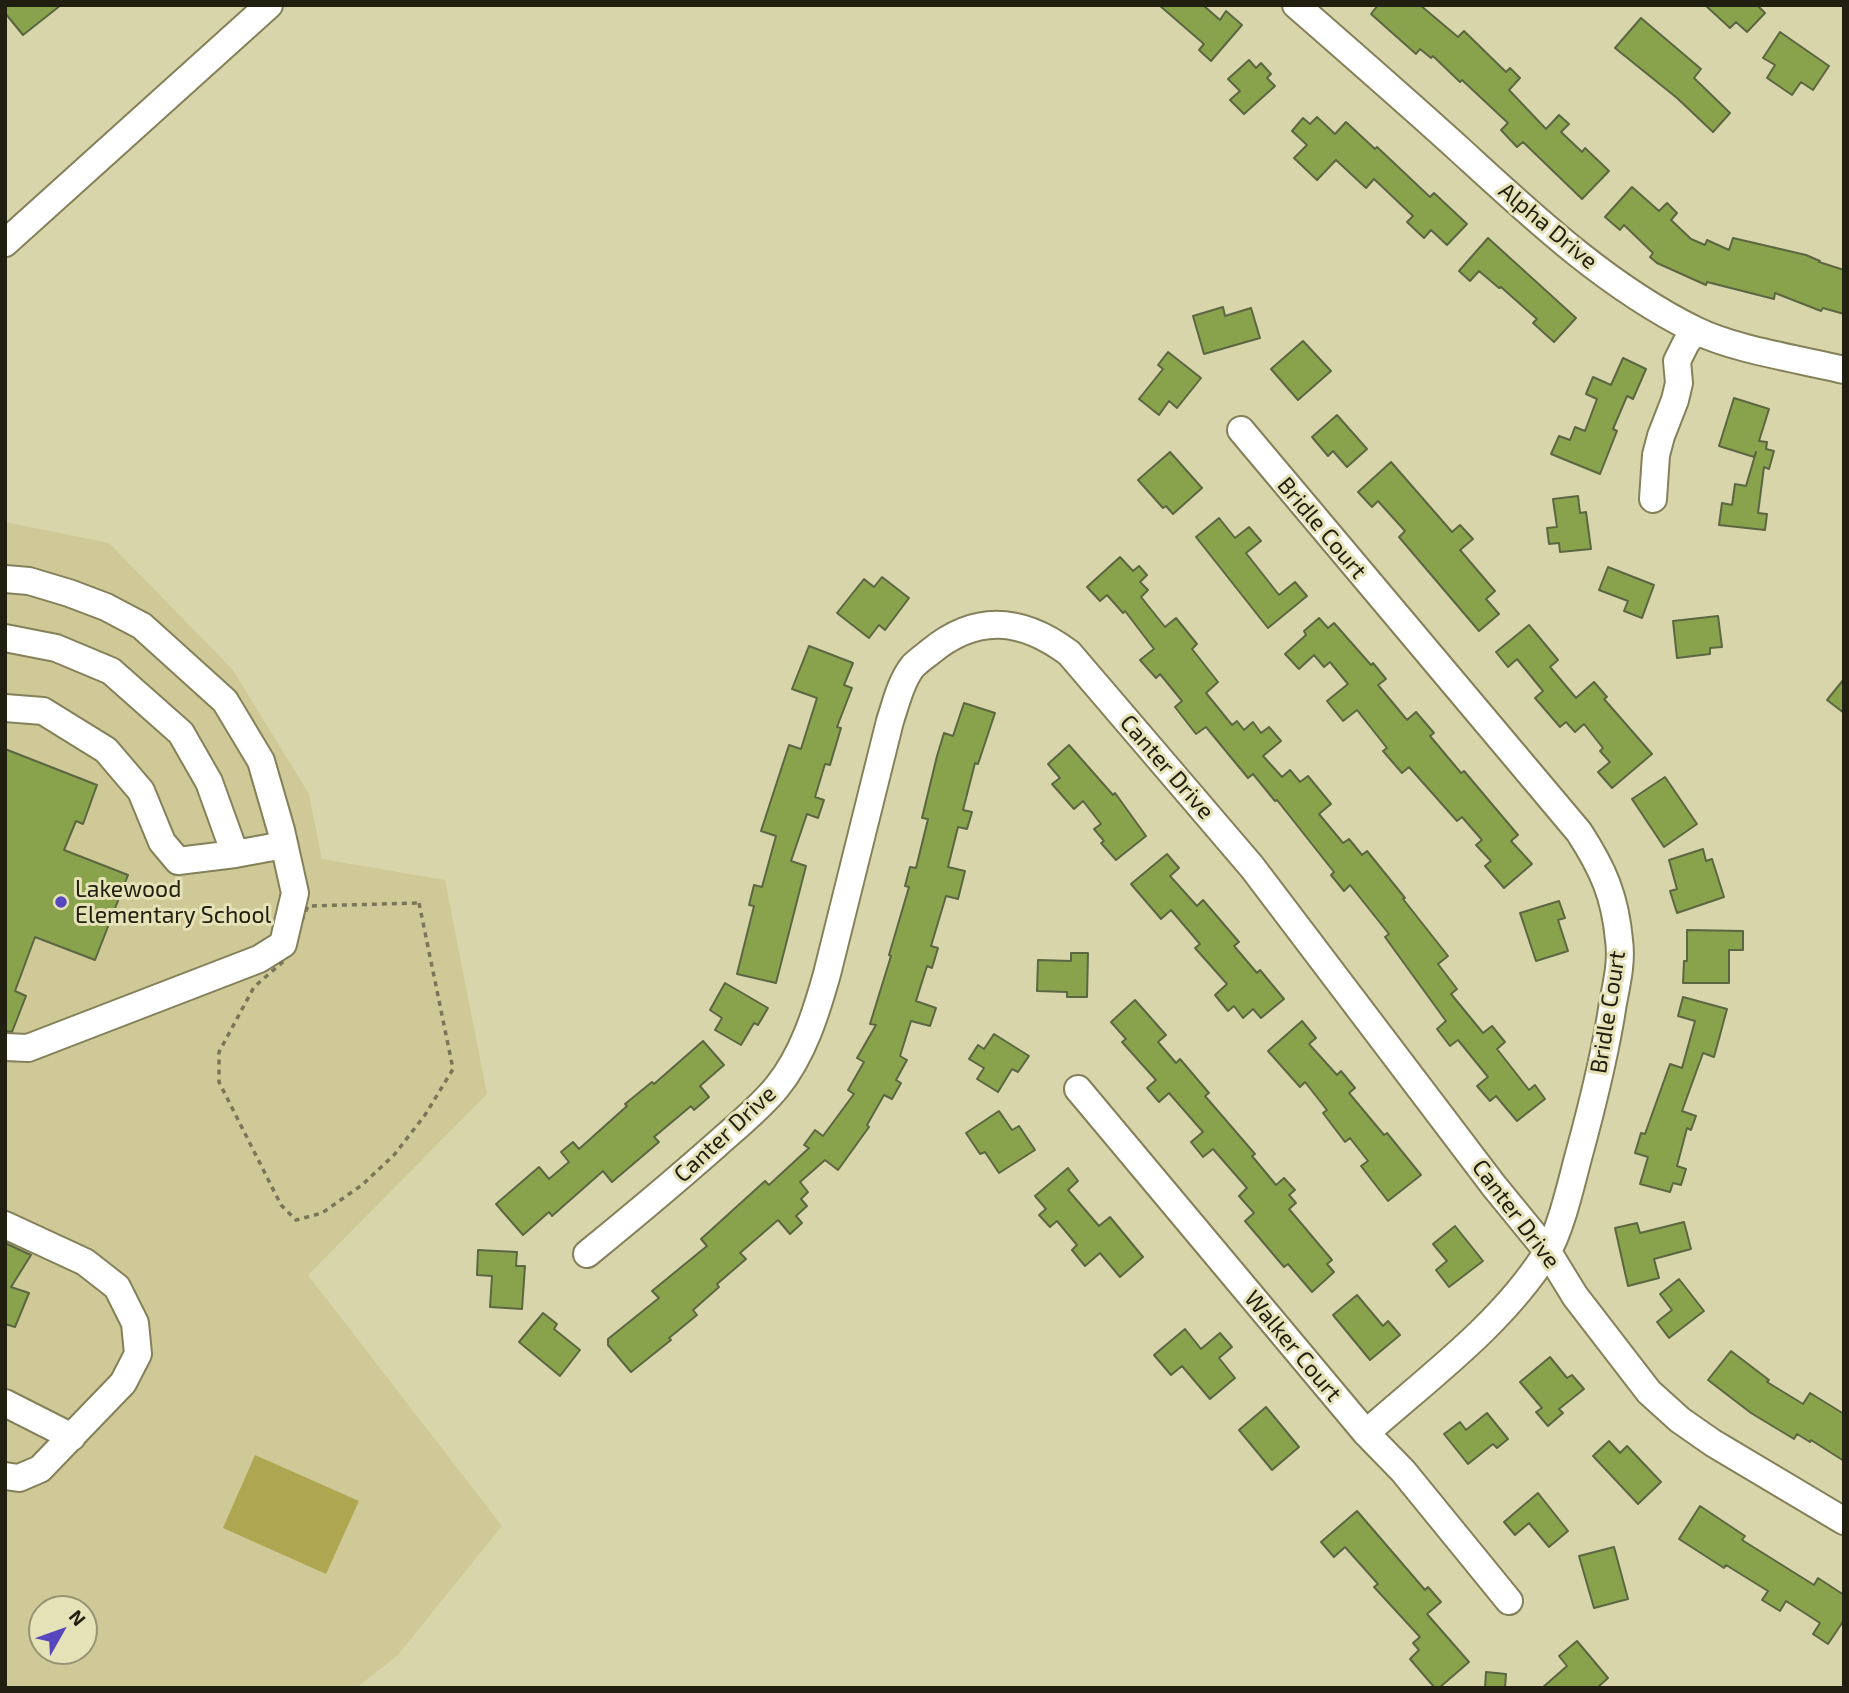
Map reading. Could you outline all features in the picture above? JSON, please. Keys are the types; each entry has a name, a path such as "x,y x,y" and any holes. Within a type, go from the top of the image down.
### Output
{"street":[{"path":"5,243 269,5"},
{"name":"Alpha Drive","path":"1296,5 1545,227 1641,300 1696,331 1721,341 1844,370"},
{"path":"1653,499 1656,455 1679,383 1677,361 1696,331"},
{"name":"Bridle Court","path":"1241,430 1579,832 1600,864 1614,902 1620,961 1604,1060 1568,1195 1548,1252 1512,1299 1485,1328 1366,1433"},
{"path":"5,579 29,581 69,593 106,607 142,626 225,701 261,761 285,845 295,893 284,944 259,959 28,1048 5,1047"},
{"name":"Canter Drive","path":"587,1254 750,1115 778,1086 799,1050 815,1013 834,948 890,722 903,683 913,666 944,641 979,625 1017,626 1036,632 1069,653 1252,867 1494,1186 1548,1252 1574,1296 1649,1392 1680,1420 1713,1443 1844,1521"},
{"path":"5,638 56,648 111,671 181,733 209,782 235,854"},
{"path":"5,708 43,711 106,750 141,791 162,842 178,860 285,845"},
{"name":"Walker Court","path":"1078,1088 1366,1433 1404,1471 1510,1601"},
{"path":"5,1225 85,1262 117,1287 135,1323 138,1354 123,1384 40,1469 19,1478 5,1476"},
{"path":"7,1407 72,1437"}],"path":[{"path":"419,903 453,1069 425,1115 394,1155 362,1185 322,1213 296,1220 281,1205 219,1082 219,1052 254,987 285,960 309,906 419,903"}],"shaded area":[{"path":"5,522 109,543 233,670 309,794 322,859 445,880 487,1094 308,1275 502,1526 397,1656 356,1688 5,1688"},
{"path":"255,1455 359,1501 326,1574 223,1528"}],"building":[{"path":"5,5 61,5 23,35 5,13"},
{"path":"1159,5 1203,5 1220,20 1226,11 1242,25 1211,61 1199,50 1204,44"},
{"path":"1378,5 1420,5 1458,37 1464,31 1506,72 1510,68 1520,78 1509,90 1546,129 1559,115 1569,124 1561,132 1582,152 1585,148 1609,171 1582,199 1523,142 1517,147 1501,130 1508,123 1462,80 1460,82 1433,56 1431,58 1420,49 1416,54 1371,14"},
{"path":"1705,5 1757,5 1765,13 1747,32 1736,22 1730,28"},
{"path":"1641,18 1701,69 1694,78 1730,113 1713,132 1677,98 1615,48"},
{"path":"1780,32 1829,66 1813,90 1801,82 1792,95 1767,78 1775,65 1763,58"},
{"path":"1249,60 1256,68 1261,63 1271,74 1267,78 1275,86 1244,114 1230,100 1240,91 1228,79"},
{"path":"1317,117 1335,134 1346,122 1430,197 1434,193 1467,224 1447,245 1431,230 1424,238 1407,222 1413,216 1374,179 1366,188 1336,160 1317,180 1294,158 1307,145 1292,131 1303,118 1310,124"},
{"path":"1632,187 1659,211 1667,203 1677,213 1671,220 1691,239 1705,245 1707,240 1729,250 1733,238 1806,255 1844,270 1844,314 1823,308 1821,311 1775,293 1774,299 1707,282 1706,285 1657,263 1650,257 1653,253 1624,225 1620,230 1605,217"},
{"path":"1488,238 1576,318 1554,342 1533,323 1537,319 1501,287 1479,271 1470,281 1459,271"},
{"path":"1223,307 1225,316 1251,308 1260,338 1204,354 1193,316"},
{"path":"1303,341 1331,371 1298,400 1271,369"},
{"path":"1168,352 1201,378 1177,408 1169,401 1159,415 1139,399 1163,369 1158,365"},
{"path":"1623,358 1646,369 1633,399 1627,396 1613,429 1617,431 1600,474 1551,454 1559,436 1570,440 1575,427 1585,431 1597,399 1586,394 1593,377 1611,385"},
{"path":"1734,398 1769,409 1759,441 1767,442 1766,449 1774,451 1769,469 1764,467 1758,513 1767,514 1765,530 1719,525 1722,503 1732,505 1735,484 1746,486 1756,452 1754,457 1719,446"},
{"path":"1337,415 1367,449 1347,467 1333,451 1328,456 1312,437"},
{"path":"1170,452 1202,488 1173,514 1166,506 1163,508 1138,480"},
{"path":"1391,462 1452,532 1460,525 1473,539 1460,550 1495,591 1486,599 1499,614 1479,631 1399,537 1405,531 1378,501 1372,507 1358,492"},
{"path":"1578,496 1580,513 1586,512 1591,549 1560,552 1559,543 1549,544 1547,528 1557,527 1553,499"},
{"path":"1219,518 1235,538 1249,527 1261,541 1246,553 1279,595 1295,582 1307,596 1268,628 1196,537"},
{"path":"1120,557 1133,571 1139,566 1147,575 1140,582 1148,590 1141,597 1165,627 1176,618 1197,644 1192,649 1218,682 1206,693 1232,725 1237,721 1244,730 1253,722 1261,733 1269,727 1281,741 1263,756 1282,777 1290,770 1300,782 1308,776 1331,804 1319,814 1343,843 1349,839 1362,855 1367,851 1448,956 1438,964 1457,989 1451,994 1483,1033 1492,1026 1505,1042 1497,1049 1529,1090 1535,1085 1545,1099 1517,1121 1496,1096 1490,1101 1477,1086 1488,1077 1458,1040 1450,1046 1437,1029 1446,1021 1385,937 1389,934 1350,885 1344,891 1331,875 1334,872 1277,800 1275,801 1253,774 1248,778 1206,727 1196,734 1175,707 1182,701 1160,674 1156,678 1140,660 1154,649 1125,611 1123,613 1107,595 1100,601 1087,587"},
{"path":"1608,567 1654,585 1642,618 1624,611 1628,601 1599,590"},
{"path":"882,577 909,598 885,630 879,625 869,638 837,613 864,579 874,587"},
{"path":"1718,616 1722,647 1710,648 1710,654 1677,658 1673,621"},
{"path":"1319,618 1328,628 1334,623 1371,665 1373,663 1386,679 1378,685 1407,720 1416,712 1434,733 1430,736 1461,773 1464,771 1518,835 1511,841 1532,864 1504,888 1485,866 1491,861 1476,845 1482,840 1462,817 1457,821 1409,767 1402,773 1383,751 1387,748 1357,710 1343,721 1327,701 1348,684 1330,662 1324,667 1314,655 1299,669 1285,654 1306,635 1304,631"},
{"path":"1529,625 1558,660 1550,667 1576,698 1594,682 1607,697 1604,699 1652,754 1612,788 1598,772 1610,762 1600,751 1603,748 1584,724 1575,732 1566,722 1560,727 1535,698 1543,691 1517,659 1508,667 1496,652"},
{"path":"809,646 853,663 844,685 852,688 837,727 841,728 830,765 825,764 815,797 824,800 818,818 807,814 791,861 806,866 776,983 737,974 754,906 749,905 754,885 762,887 776,836 761,831 789,745 801,749 817,698 792,689"},
{"path":"1844,679 1844,713 1827,700"},
{"path":"964,703 995,713 978,764 975,763 963,810 972,812 967,829 958,827 948,867 965,871 958,899 946,896 931,946 938,948 932,968 927,966 916,1001 936,1008 930,1026 911,1021 900,1056 907,1060 896,1080 901,1083 892,1099 884,1095 867,1125 869,1127 838,1170 825,1160 800,1182 808,1192 801,1199 807,1206 796,1216 802,1223 790,1234 778,1220 740,1253 746,1259 693,1310 697,1315 631,1372 608,1345 608,1339 659,1298 652,1291 707,1246 701,1239 765,1181 769,1185 809,1148 804,1145 815,1130 823,1136 854,1094 848,1090 864,1062 857,1058 876,1025 870,1024 909,887 905,886 910,867 916,868 928,819 922,818 937,756 944,733 953,736"},
{"path":"1069,745 1113,795 1115,793 1146,836 1116,860 1101,843 1104,841 1094,829 1101,824 1083,801 1074,809 1052,784 1060,778 1048,764"},
{"name":"Lakewood Elementary School","path":"5,749 97,785 83,824 76,821 64,850 128,875 95,960 35,937 15,991 26,996 12,1032 5,1031"},
{"path":"1665,777 1697,824 1664,847 1632,799"},
{"path":"1703,849 1706,861 1712,859 1724,897 1677,913 1670,891 1677,889 1669,860"},
{"path":"1167,854 1179,868 1170,876 1197,906 1203,900 1239,942 1234,946 1257,973 1260,970 1284,999 1261,1018 1253,1009 1243,1018 1234,1006 1228,1011 1215,995 1227,984 1195,948 1200,944 1171,910 1161,919 1131,884"},
{"path":"1559,901 1565,918 1558,920 1568,951 1536,961 1520,913"},
{"path":"1687,930 1743,931 1743,950 1729,950 1729,983 1683,983 1684,961 1687,961"},
{"path":"1071,953 1088,953 1087,997 1067,997 1067,992 1037,991 1038,960 1071,961"},
{"path":"725,983 768,1008 758,1025 754,1023 741,1045 715,1030 722,1018 710,1010"},
{"path":"1683,997 1727,1009 1714,1057 1703,1053 1682,1111 1696,1116 1691,1130 1687,1128 1677,1166 1686,1169 1681,1185 1673,1183 1670,1192 1640,1184 1648,1157 1635,1153 1641,1133 1645,1134 1670,1064 1682,1068 1695,1021 1678,1016"},
{"path":"1135,1000 1166,1035 1158,1042 1176,1063 1180,1059 1209,1093 1205,1096 1255,1154 1252,1156 1276,1185 1284,1178 1295,1190 1289,1195 1296,1203 1289,1209 1332,1260 1327,1264 1334,1272 1312,1292 1288,1264 1284,1267 1245,1221 1254,1213 1239,1196 1247,1188 1213,1149 1203,1157 1191,1142 1203,1132 1169,1093 1159,1102 1147,1088 1156,1080 1122,1042 1126,1039 1111,1022"},
{"path":"1302,1021 1316,1038 1309,1044 1337,1075 1341,1071 1355,1088 1349,1093 1384,1135 1387,1133 1421,1175 1388,1201 1361,1166 1368,1161 1350,1138 1345,1142 1323,1113 1327,1110 1305,1082 1300,1087 1268,1051"},
{"path":"994,1034 1029,1056 1018,1072 1012,1069 998,1092 977,1079 984,1068 969,1059 978,1045 984,1049"},
{"path":"703,1041 724,1065 700,1086 709,1097 694,1110 691,1106 654,1137 659,1142 612,1182 603,1171 552,1216 549,1212 523,1235 496,1204 539,1167 549,1179 569,1162 561,1152 573,1142 579,1149 627,1106 625,1104 652,1082 654,1084"},
{"path":"999,1111 1012,1130 1019,1126 1035,1150 999,1173 985,1152 980,1154 966,1133"},
{"path":"1068,1168 1078,1181 1068,1190 1099,1226 1110,1217 1143,1257 1120,1277 1100,1253 1085,1266 1072,1250 1077,1245 1057,1221 1050,1227 1039,1215 1046,1209 1035,1196"},
{"path":"1684,1222 1691,1249 1654,1259 1659,1278 1628,1286 1615,1228 1637,1223 1640,1233"},
{"path":"1455,1226 1483,1261 1449,1287 1436,1270 1447,1261 1433,1244"},
{"path":"5,1243 31,1255 11,1287 29,1293 15,1327 5,1324"},
{"path":"478,1250 517,1252 516,1266 525,1266 522,1309 490,1307 492,1276 477,1275"},
{"path":"1679,1279 1704,1311 1669,1338 1657,1322 1672,1310 1660,1294"},
{"path":"1357,1295 1383,1326 1388,1321 1400,1335 1370,1360 1333,1315"},
{"path":"543,1313 557,1324 554,1329 580,1350 560,1376 519,1342"},
{"path":"1185,1329 1201,1349 1220,1333 1232,1347 1219,1358 1235,1378 1210,1399 1182,1366 1171,1375 1154,1355"},
{"path":"1731,1351 1769,1380 1767,1382 1803,1404 1810,1393 1844,1414 1844,1461 1811,1440 1810,1442 1797,1434 1794,1439 1751,1413 1708,1380"},
{"path":"1550,1357 1567,1378 1572,1375 1584,1389 1559,1409 1563,1413 1548,1426 1536,1412 1542,1408 1520,1382"},
{"path":"1266,1407 1299,1447 1272,1470 1239,1430"},
{"path":"1487,1413 1508,1439 1497,1448 1493,1444 1468,1464 1444,1434 1460,1422 1466,1430"},
{"path":"1609,1441 1620,1453 1627,1446 1661,1482 1638,1504 1593,1456"},
{"path":"1538,1493 1568,1531 1549,1547 1529,1523 1515,1535 1504,1522"},
{"path":"1700,1506 1745,1536 1742,1540 1814,1585 1818,1578 1844,1595 1844,1620 1828,1644 1813,1634 1820,1623 1786,1601 1780,1611 1762,1600 1768,1591 1726,1565 1724,1568 1679,1539"},
{"path":"1357,1511 1425,1590 1428,1587 1441,1602 1427,1614 1469,1662 1439,1688 1435,1688 1410,1659 1419,1650 1413,1643 1420,1637 1374,1587 1378,1584 1345,1547 1334,1557 1321,1542"},
{"path":"1614,1547 1628,1599 1594,1608 1579,1556"},
{"path":"1577,1641 1608,1678 1597,1688 1542,1688 1567,1666 1559,1656"},
{"path":"1486,1672 1506,1674 1505,1688 1485,1688"}],"place":[{"name":"Lakewood Elementary School","path":"61,902"}]}
